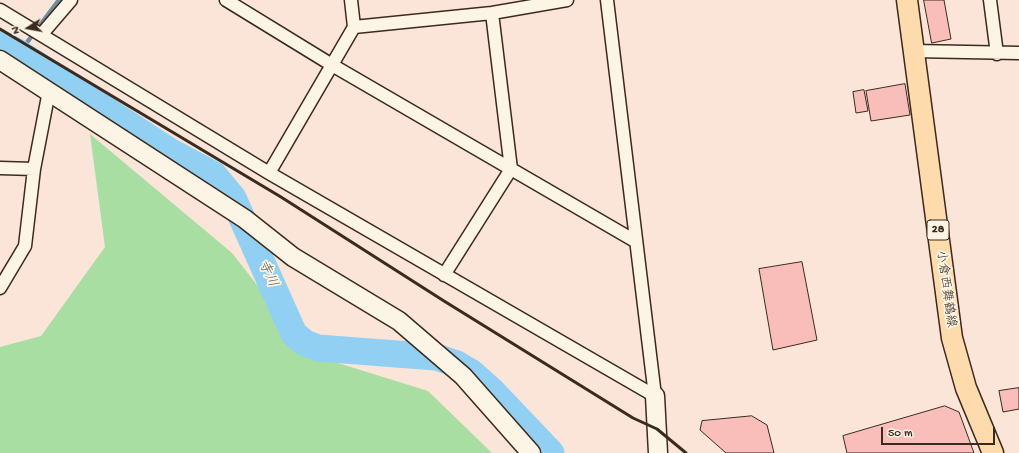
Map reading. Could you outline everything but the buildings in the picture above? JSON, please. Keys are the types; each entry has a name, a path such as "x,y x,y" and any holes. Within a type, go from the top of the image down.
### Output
{"main road":[{"name":"小倉西舞鶴線","path":"907,0 952,338 966,388 993,453"}],"street":[{"path":"41,35 71,0"},
{"path":"226,0 332,65 635,241"},
{"path":"269,173 354,27 351,0"},
{"path":"354,27 492,13 567,0"},
{"path":"607,0 635,241 655,396 658,453"},
{"path":"990,0 997,54"},
{"path":"0,10 269,173 655,396"},
{"path":"444,275 511,169 492,13"},
{"path":"914,51 997,54 1019,53"},
{"path":"0,60 244,220 293,257 399,321 463,376 532,453"},
{"path":"0,288 26,246 34,169 49,91"},
{"path":"0,168 34,169"}],"green space":[{"path":"90,134 232,253 312,355 428,391 492,453 0,453 0,347 41,336 105,247"}],"waterway":[{"path":"19,53 59,0"},
{"name":"寺川","path":"0,43 19,53 171,152 214,175 233,198 294,334 305,343 318,348 436,357 457,364 472,373 492,391 551,453"}],"railway":[{"path":"0,29 281,197 444,301 633,418 657,429 686,453"}]}
